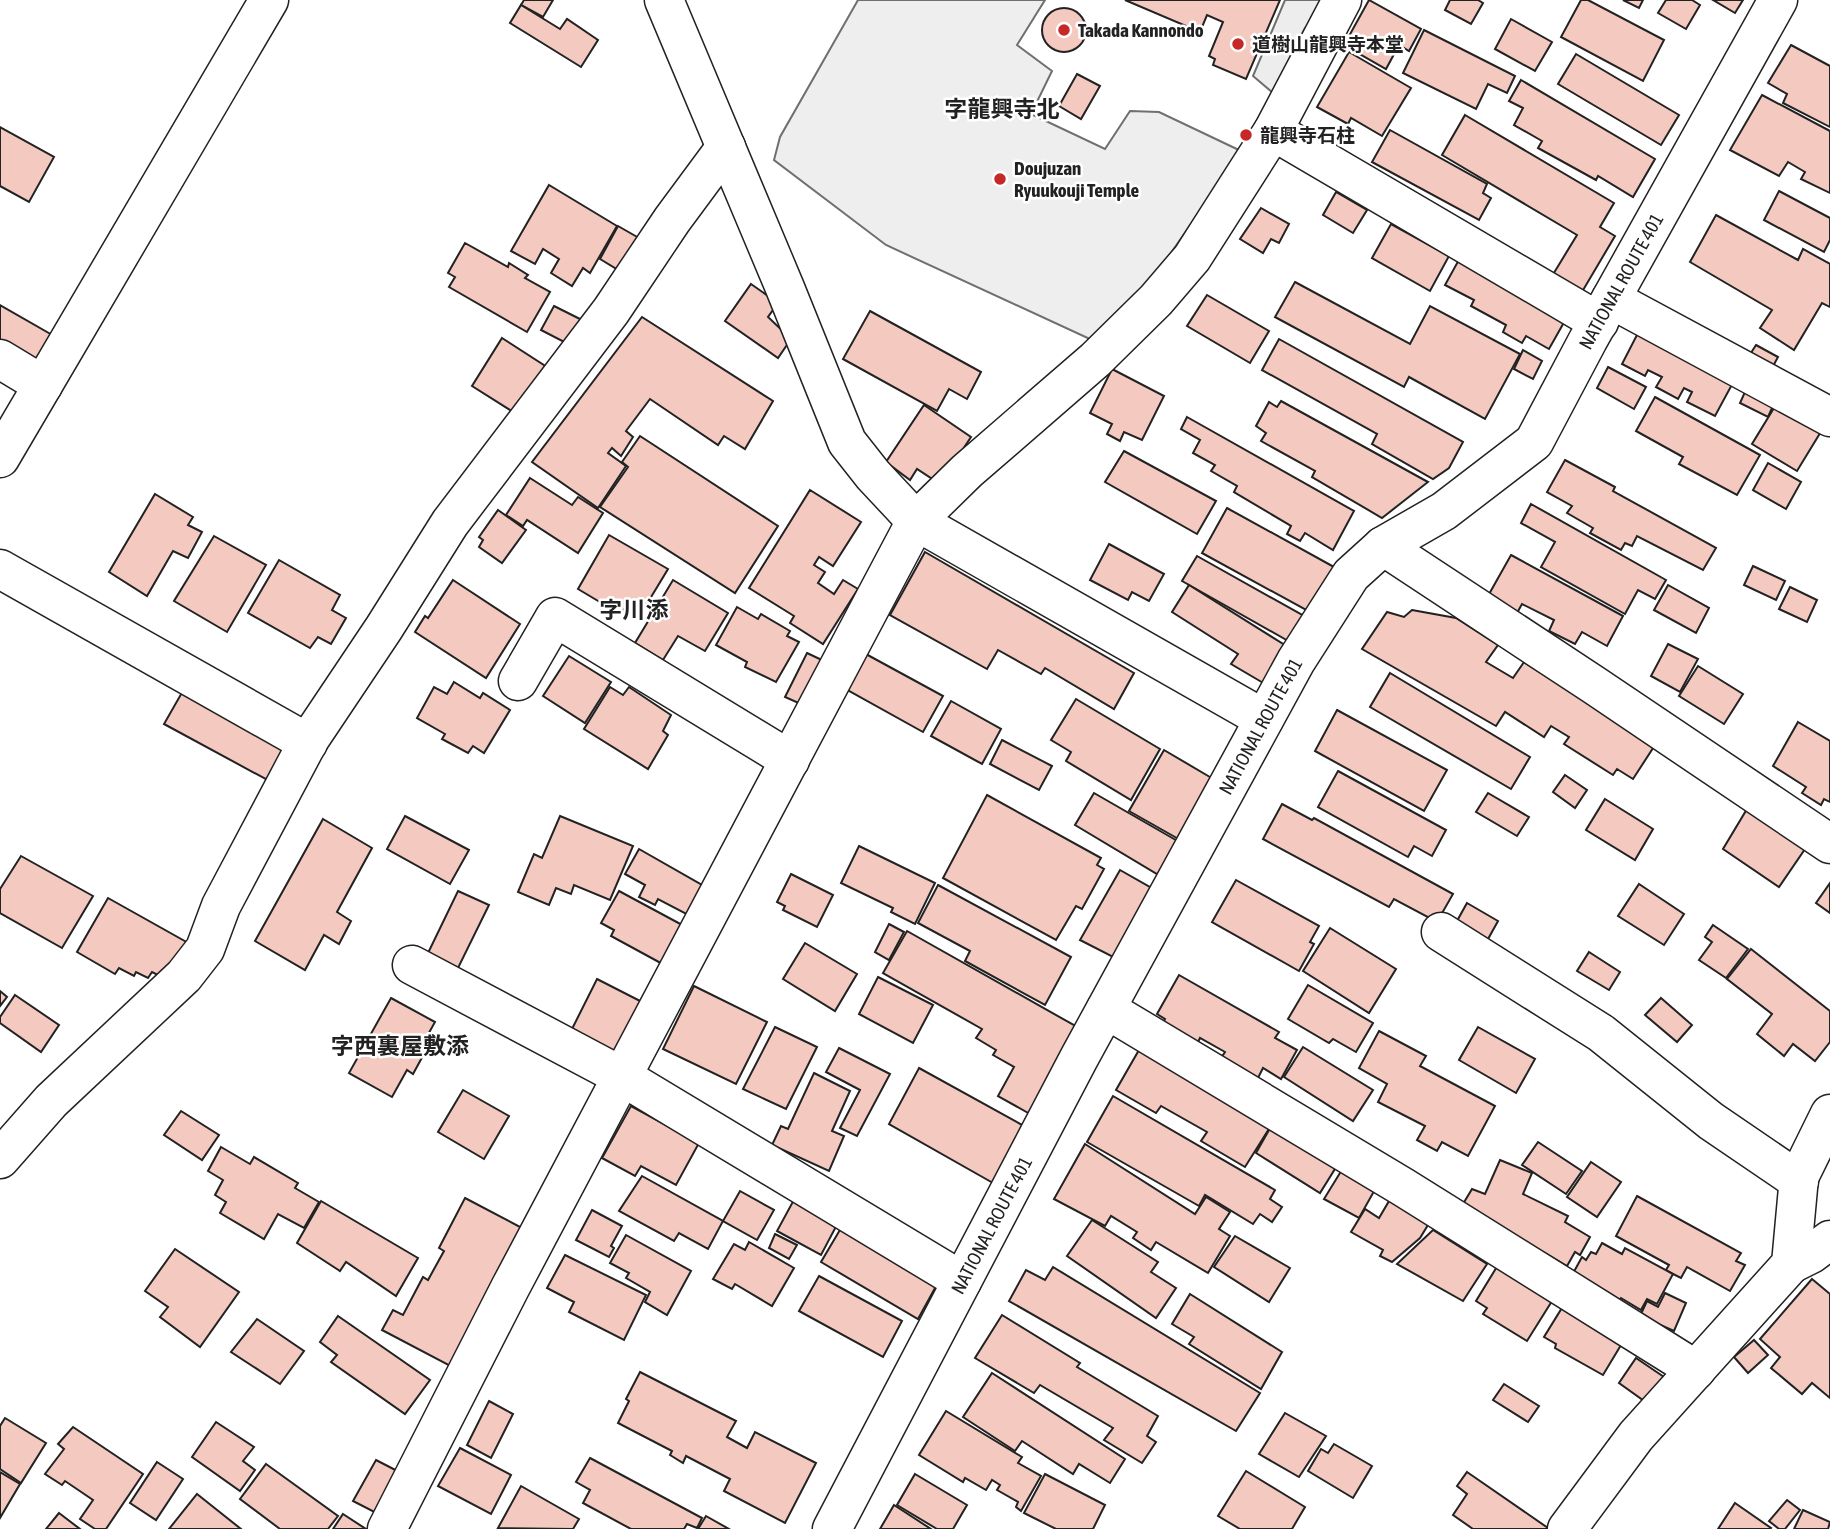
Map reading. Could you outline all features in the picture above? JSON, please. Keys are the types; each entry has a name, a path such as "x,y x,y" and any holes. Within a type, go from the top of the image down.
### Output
{"main road":[{"path":"0,458 268,0"},
{"path":"664,0 847,442 873,475 916,521 1264,719"},
{"path":"387,1529 510,1288 916,521 967,471 1095,359 1156,300 1192,258 1273,131 1342,0"},
{"name":"NATIONAL ROUTE 401","path":"832,1529 1105,1009 1296,661 1351,575 1383,546 1444,511 1534,442 1778,0"},
{"path":"1273,131 1605,310 1830,417"},
{"path":"0,1159 51,1101 184,976 205,949 221,906 308,743 450,523 611,311 672,220 726,147"},
{"path":"0,359 43,384"},
{"path":"1383,546 1830,844"},
{"path":"0,569 308,743"},
{"path":"518,681 555,617 790,760"},
{"path":"1441,932 1601,1033 1712,1121 1798,1181"},
{"path":"412,965 623,1077 962,1281"},
{"path":"1105,1009 1404,1187 1696,1370"},
{"path":"1567,1529 1636,1436 1696,1370 1815,1256 1798,1181 1830,1114"}],"shaded area":[{"name":"Doujuzan Ryuukouji Temple","path":"858,0 1045,0 1017,45 1052,71 1031,114 1105,149 1130,111 1159,112 1241,151 1160,269 1092,340 886,245 774,160 780,137"},
{"path":"1285,0 1319,0 1325,3 1320,21 1305,28 1273,93 1253,76"}],"building":[{"path":"524,0 553,0 543,17 521,5"},
{"name":"道樹山龍興寺本堂","path":"1125,0 1280,0 1246,79 1213,65 1215,59 1209,56 1223,22 1207,15 1200,32"},
{"path":"1369,0 1421,29 1409,51 1399,45 1386,69 1344,45"},
{"path":"1450,0 1478,0 1483,3 1471,24 1445,10"},
{"path":"1581,0 1588,0 1664,40 1643,81 1561,37"},
{"path":"1623,0 1643,0 1639,8"},
{"path":"1666,0 1692,0 1700,5 1686,29 1658,13"},
{"path":"1713,0 1743,0 1735,13"},
{"path":"521,5 560,29 567,19 598,40 581,67 510,23"},
{"name":"Takada Kannondo","path":"1064,8 1079,15 1086,30 1079,45 1064,52 1049,45 1042,30 1049,15"},
{"path":"1511,19 1552,42 1535,71 1495,49"},
{"path":"1424,30 1515,76 1507,93 1488,84 1476,109 1403,73"},
{"path":"1791,45 1830,66 1830,127 1783,103 1787,94 1768,83"},
{"path":"1349,52 1411,88 1382,136 1351,118 1348,124 1317,107"},
{"path":"1576,54 1679,115 1661,145 1558,84"},
{"path":"1077,74 1100,86 1081,119 1059,106"},
{"path":"1521,80 1655,159 1633,197 1598,176 1596,180 1538,148 1542,141 1514,125 1523,108 1509,101"},
{"path":"1762,95 1830,131 1830,193 1801,179 1805,172 1788,162 1779,176 1730,150"},
{"path":"1465,115 1614,203 1600,227 1615,236 1579,297 1549,281 1577,235 1442,155"},
{"path":"0,127 54,157 29,202 0,186"},
{"path":"1390,130 1487,184 1483,193 1491,198 1479,220 1372,162"},
{"path":"549,185 617,226 590,273 583,268 572,286 551,273 559,259 543,249 535,264 511,251"},
{"path":"1779,191 1830,218 1830,240 1824,252 1764,220"},
{"path":"1336,192 1367,210 1353,233 1323,215"},
{"path":"1261,208 1289,224 1279,243 1271,239 1263,253 1240,239"},
{"path":"1716,215 1798,260 1803,249 1830,264 1830,307 1822,303 1794,350 1760,328 1772,310 1690,262"},
{"path":"1391,224 1449,256 1430,291 1372,258"},
{"path":"618,226 639,238 620,271 600,259"},
{"path":"465,243 508,267 509,263 528,275 525,278 550,292 527,332 449,287 455,277 448,273"},
{"path":"1461,256 1567,317 1549,349 1526,336 1522,343 1503,332 1506,325 1471,306 1474,300 1445,285"},
{"path":"1295,282 1410,344 1430,306 1520,354 1485,419 1409,377 1404,387 1275,317"},
{"path":"751,284 778,303 768,317 791,339 778,358 725,321"},
{"path":"1207,295 1269,331 1250,363 1187,326"},
{"path":"0,305 54,336 33,370 0,351"},
{"path":"554,306 582,320 568,344 541,330"},
{"path":"870,311 981,372 967,399 949,389 937,411 843,359"},
{"path":"642,317 773,401 745,449 724,436 718,445 650,399 626,431 633,437 621,456 612,448 608,453 626,466 598,508 532,462"},
{"path":"1640,329 1735,379 1715,416 1687,402 1692,392 1684,388 1678,399 1656,387 1662,377 1648,370 1645,376 1622,364"},
{"path":"502,338 550,369 518,415 472,386"},
{"path":"1279,339 1463,442 1449,468 1433,479 1372,444 1377,434 1262,370"},
{"path":"1756,345 1778,357 1771,370 1749,356"},
{"path":"1523,350 1542,361 1533,379 1514,369"},
{"path":"1608,367 1646,387 1634,409 1597,388"},
{"path":"1112,369 1164,396 1142,440 1124,432 1120,441 1107,434 1112,424 1090,413"},
{"path":"1749,383 1777,397 1768,417 1740,403"},
{"path":"1655,397 1760,455 1737,495 1679,464 1683,457 1636,431"},
{"path":"1780,398 1825,425 1797,471 1752,444"},
{"path":"1281,401 1428,482 1382,518 1312,477 1315,471 1261,441 1266,433 1256,426 1269,402 1277,407"},
{"path":"924,405 971,437 940,484 917,469 910,480 886,462"},
{"path":"1187,417 1354,511 1333,550 1305,533 1300,541 1287,534 1291,526 1234,492 1237,486 1211,471 1215,465 1193,453 1200,440 1181,429"},
{"path":"640,436 778,526 735,593 600,507 628,467 622,462"},
{"path":"1124,451 1216,501 1197,534 1105,482"},
{"path":"1565,460 1615,487 1613,491 1716,548 1703,570 1637,536 1632,546 1625,543 1621,550 1590,533 1593,528 1567,513 1572,506 1547,492"},
{"path":"1768,463 1801,482 1786,509 1753,490"},
{"path":"530,478 572,505 578,497 603,513 578,553 527,520 523,526 506,515"},
{"path":"810,490 861,522 833,566 819,557 814,565 825,572 818,583 834,594 843,580 858,589 823,644 790,623 794,616 749,588"},
{"path":"155,494 193,517 188,525 202,532 188,558 173,551 147,596 109,572"},
{"path":"1531,504 1666,580 1655,599 1638,590 1625,614 1541,567 1555,542 1521,523"},
{"path":"1227,508 1334,567 1308,611 1202,553"},
{"path":"498,510 526,530 502,563 479,547 483,540 479,537"},
{"path":"609,535 668,569 639,617 624,609 620,614 578,589"},
{"path":"214,536 266,565 227,632 174,601"},
{"path":"1109,544 1164,574 1149,601 1132,592 1128,600 1090,580"},
{"path":"925,552 1134,673 1114,709 1045,668 1041,674 998,650 987,669 890,615"},
{"path":"1511,555 1623,616 1607,646 1582,632 1575,644 1549,631 1554,620 1522,604 1517,613 1488,596"},
{"path":"1197,556 1304,616 1290,642 1182,581"},
{"path":"279,560 340,595 332,610 346,618 331,644 318,637 310,648 248,613"},
{"path":"1753,566 1785,581 1776,600 1744,585"},
{"path":"453,580 520,624 486,678 415,632 425,616 428,618"},
{"path":"673,580 728,613 705,651 678,636 663,660 635,643"},
{"path":"1189,585 1288,647 1265,684 1231,664 1238,654 1172,612"},
{"path":"1668,585 1709,608 1696,633 1654,610"},
{"path":"1790,587 1817,600 1807,622 1779,609"},
{"path":"737,607 758,619 761,614 790,631 787,636 799,642 776,682 745,667 747,662 716,645"},
{"path":"1412,610 1456,618 1498,645 1486,662 1513,678 1524,662 1655,745 1633,779 1617,769 1613,775 1564,744 1569,737 1551,726 1544,737 1505,712 1496,726 1362,649 1387,612 1404,617"},
{"path":"1668,644 1698,659 1680,692 1651,676"},
{"path":"807,653 824,661 803,705 785,697"},
{"path":"864,653 943,696 923,732 844,688"},
{"path":"569,656 611,682 585,723 543,696"},
{"path":"1698,666 1743,694 1724,724 1679,696"},
{"path":"1390,673 1530,757 1511,789 1370,707"},
{"path":"454,682 480,698 483,693 510,710 484,753 473,746 468,753 442,739 445,734 417,718 434,687 447,694"},
{"path":"610,687 623,695 629,687 671,715 663,731 668,735 648,769 584,729"},
{"path":"184,689 292,749 273,783 164,724"},
{"path":"1076,699 1160,749 1131,800 1066,761 1071,752 1051,740"},
{"path":"951,701 1001,729 982,764 931,736"},
{"path":"1337,710 1447,770 1424,811 1315,751"},
{"path":"1798,722 1830,741 1830,802 1824,799 1821,805 1802,793 1806,787 1773,766"},
{"path":"1002,740 1052,766 1039,790 990,764"},
{"path":"1164,750 1215,780 1182,841 1129,811"},
{"path":"1338,771 1446,830 1432,856 1414,846 1408,857 1318,807"},
{"path":"1565,775 1587,790 1575,808 1553,792"},
{"path":"1094,793 1181,843 1162,877 1075,825"},
{"path":"1488,793 1529,817 1517,836 1476,812"},
{"path":"987,795 1101,858 1097,865 1104,869 1082,909 1076,906 1056,940 943,878"},
{"path":"1605,799 1653,829 1635,860 1586,830"},
{"path":"1282,804 1312,820 1314,818 1453,894 1437,922 1394,899 1389,907 1263,839"},
{"path":"1747,809 1805,849 1779,887 1723,849"},
{"path":"405,816 469,850 450,884 387,849"},
{"path":"560,816 633,846 610,900 574,885 571,894 556,888 549,905 518,892 534,854 542,858"},
{"path":"323,819 372,848 337,912 351,921 339,944 324,935 305,970 255,941"},
{"path":"859,846 935,883 915,924 891,912 893,908 841,883"},
{"path":"639,849 709,889 694,918 658,899 655,905 639,897 645,885 625,874"},
{"path":"21,856 93,896 62,948 0,913 0,889"},
{"path":"1120,870 1155,890 1117,959 1080,940"},
{"path":"791,874 833,895 817,927 783,910 785,906 777,902"},
{"path":"1236,880 1319,926 1310,942 1314,944 1299,971 1212,922"},
{"path":"1830,883 1830,913 1816,903"},
{"path":"1639,884 1684,914 1664,945 1618,916"},
{"path":"938,885 1071,957 1045,1005 965,961 970,951 918,923"},
{"path":"458,891 489,905 458,968 428,953"},
{"path":"619,891 686,927 668,967 611,936 614,930 601,923"},
{"path":"108,898 190,944 164,978 152,972 148,978 136,972 134,976 119,968 115,974 77,952"},
{"path":"1467,903 1498,921 1483,948 1452,930"},
{"path":"889,924 904,932 889,960 875,952"},
{"path":"1713,925 1748,949 1726,978 1699,960 1712,942 1705,937"},
{"path":"1330,928 1396,969 1369,1013 1303,971"},
{"path":"907,931 1079,1028 1030,1114 998,1096 1014,1067 993,1055 996,1050 976,1038 982,1029 883,973"},
{"path":"805,943 857,974 835,1011 783,979"},
{"path":"1751,949 1830,1011 1830,1042 1815,1061 1793,1044 1784,1056 1757,1034 1772,1014 1727,979"},
{"path":"1589,952 1620,972 1609,990 1577,971"},
{"path":"1179,975 1279,1032 1275,1038 1297,1050 1281,1079 1263,1068 1258,1078 1221,1058 1225,1052 1200,1038 1196,1046 1161,1026 1165,1019 1157,1014"},
{"path":"878,977 933,1005 913,1043 859,1014"},
{"path":"597,979 646,1004 620,1057 570,1033"},
{"path":"1308,985 1373,1023 1356,1052 1333,1039 1329,1043 1288,1019"},
{"path":"694,986 767,1022 736,1084 663,1049"},
{"path":"0,991 7,997 0,1006"},
{"path":"15,995 59,1025 41,1052 0,1023 0,1017"},
{"path":"391,998 435,1022 420,1049 425,1052 413,1074 407,1070 392,1097 349,1073"},
{"path":"1661,998 1692,1025 1677,1042 1645,1015"},
{"path":"775,1027 817,1047 786,1109 743,1089"},
{"path":"1478,1027 1535,1059 1516,1093 1459,1060"},
{"path":"1379,1031 1426,1056 1420,1066 1495,1106 1468,1156 1442,1142 1437,1151 1417,1140 1425,1126 1378,1102 1387,1084 1359,1068"},
{"path":"1143,1043 1272,1124 1245,1167 1201,1141 1207,1132 1161,1106 1156,1113 1116,1090"},
{"path":"1303,1047 1373,1090 1353,1121 1284,1077"},
{"path":"839,1048 890,1074 857,1136 840,1128 860,1090 826,1072"},
{"path":"919,1068 1024,1126 993,1183 889,1124"},
{"path":"814,1073 850,1091 832,1131 844,1136 829,1171 772,1145 781,1126 788,1129"},
{"path":"463,1090 509,1116 484,1159 438,1132"},
{"path":"1113,1096 1275,1190 1270,1199 1282,1207 1272,1222 1260,1214 1253,1224 1205,1195 1199,1206 1087,1142"},
{"path":"631,1106 699,1143 676,1185 641,1166 635,1176 602,1158"},
{"path":"181,1111 219,1135 202,1160 164,1135"},
{"path":"1273,1123 1338,1164 1320,1193 1256,1153"},
{"path":"1538,1142 1582,1171 1566,1194 1522,1165"},
{"path":"1085,1144 1195,1214 1206,1197 1230,1212 1219,1229 1230,1236 1208,1273 1156,1242 1151,1250 1133,1238 1137,1232 1111,1216 1105,1226 1054,1199"},
{"path":"221,1147 250,1164 254,1157 298,1183 295,1188 319,1202 304,1228 278,1214 264,1239 220,1213 226,1202 215,1195 223,1180 208,1171"},
{"path":"1500,1160 1532,1173 1523,1194 1568,1216 1565,1222 1590,1237 1580,1255 1575,1252 1567,1266 1545,1253 1542,1257 1460,1209 1472,1189 1485,1194"},
{"path":"1591,1162 1621,1182 1597,1217 1567,1197"},
{"path":"1343,1168 1377,1186 1359,1218 1324,1199"},
{"path":"642,1176 723,1221 708,1249 679,1233 674,1241 619,1211"},
{"path":"740,1191 774,1210 757,1240 723,1221"},
{"path":"796,1196 840,1219 821,1255 777,1231"},
{"path":"1392,1196 1431,1220 1420,1238 1392,1262 1380,1256 1383,1250 1351,1232 1365,1209 1379,1218"},
{"path":"1637,1196 1741,1253 1736,1261 1745,1265 1730,1291 1687,1267 1681,1278 1666,1270 1669,1265 1616,1236"},
{"path":"465,1198 522,1228 456,1369 382,1330 393,1310 403,1315 423,1277 428,1280 444,1251 439,1248"},
{"path":"321,1201 418,1258 396,1296 346,1262 340,1271 297,1243"},
{"path":"592,1210 622,1226 611,1246 614,1248 609,1257 576,1240"},
{"path":"1092,1220 1158,1262 1151,1272 1176,1288 1156,1318 1067,1256"},
{"path":"844,1223 940,1279 918,1319 821,1262"},
{"path":"1433,1230 1487,1264 1463,1301 1397,1264"},
{"path":"775,1234 797,1245 789,1259 769,1248"},
{"path":"626,1235 691,1271 667,1315 645,1302 650,1292 626,1278 629,1273 610,1263"},
{"path":"1235,1236 1290,1268 1269,1302 1214,1267"},
{"path":"749,1242 794,1268 772,1306 735,1284 732,1289 713,1279 734,1244 745,1250"},
{"path":"1602,1243 1622,1254 1625,1248 1673,1274 1657,1304 1647,1299 1641,1310 1621,1298 1618,1303 1571,1277 1582,1257 1586,1260 1591,1252 1596,1254"},
{"path":"175,1249 239,1292 200,1347 160,1317 168,1307 145,1291"},
{"path":"565,1255 646,1295 624,1340 569,1312 574,1302 547,1288"},
{"path":"1498,1265 1552,1301 1527,1341 1483,1314 1487,1308 1476,1301"},
{"path":"1053,1267 1260,1393 1236,1431 1009,1301 1026,1270 1045,1280"},
{"path":"819,1276 902,1321 883,1357 799,1311"},
{"path":"1812,1279 1830,1294 1830,1398 1812,1383 1802,1394 1771,1368 1780,1357 1760,1339"},
{"path":"1665,1293 1686,1303 1674,1331 1640,1316 1647,1301 1658,1307"},
{"path":"1190,1294 1282,1352 1261,1389 1189,1344 1194,1337 1172,1324"},
{"path":"1565,1303 1624,1340 1603,1375 1555,1348 1556,1344 1544,1337"},
{"path":"1002,1315 1080,1363 1077,1367 1158,1416 1147,1436 1156,1442 1142,1463 1104,1440 1113,1428 1040,1385 1034,1393 975,1358"},
{"path":"338,1316 430,1380 405,1414 331,1362 337,1355 320,1342"},
{"path":"257,1319 304,1351 280,1384 231,1352"},
{"path":"1754,1340 1768,1355 1748,1373 1734,1357"},
{"path":"1636,1358 1664,1377 1647,1403 1619,1383"},
{"path":"640,1372 736,1421 727,1437 747,1448 755,1432 816,1463 785,1523 724,1491 730,1479 686,1456 683,1463 670,1455 672,1451 618,1423 629,1401 626,1399"},
{"path":"992,1373 1125,1459 1110,1483 1079,1464 1073,1474 1022,1441 1015,1451 963,1417"},
{"path":"1504,1384 1539,1406 1528,1422 1493,1400"},
{"path":"489,1401 513,1414 491,1458 467,1445"},
{"path":"946,1411 1022,1457 1018,1463 1041,1476 1021,1511 1016,1507 1018,1502 997,1490 1000,1485 992,1480 986,1490 965,1478 963,1482 919,1455"},
{"path":"1285,1413 1326,1436 1299,1477 1259,1454"},
{"path":"5,1418 46,1443 21,1483 0,1469 0,1426"},
{"path":"216,1422 254,1447 243,1461 255,1470 240,1491 192,1457"},
{"path":"73,1427 143,1474 106,1529 95,1529 80,1519 93,1500 65,1481 62,1485 45,1474 64,1449 58,1444"},
{"path":"1334,1444 1372,1466 1353,1498 1308,1471 1321,1449 1328,1453"},
{"path":"460,1448 511,1475 491,1514 438,1486"},
{"path":"590,1458 702,1518 697,1528 687,1524 684,1529 631,1529 583,1503 590,1490 576,1482"},
{"path":"376,1460 407,1476 386,1518 353,1501"},
{"path":"157,1462 183,1479 156,1520 130,1503"},
{"path":"266,1464 338,1516 328,1529 280,1529 240,1499"},
{"path":"1246,1471 1305,1507 1292,1529 1240,1529 1218,1516"},
{"path":"0,1472 20,1484 0,1518"},
{"path":"1467,1472 1548,1528 1473,1529 1453,1515 1467,1494 1457,1486"},
{"path":"915,1474 967,1505 953,1529 937,1529 897,1505"},
{"path":"1045,1474 1105,1505 1093,1529 1056,1529 1024,1513"},
{"path":"521,1486 579,1519 573,1529 498,1528"},
{"path":"197,1494 241,1529 169,1529"},
{"path":"1787,1500 1800,1510 1785,1529 1779,1529 1769,1521"},
{"path":"1735,1503 1771,1528 1718,1529"},
{"path":"894,1505 931,1529 880,1529"},
{"path":"1803,1510 1830,1522 1828,1529 1794,1529"},
{"path":"59,1513 80,1529 46,1529"},
{"path":"343,1514 366,1529 333,1529"},
{"path":"706,1516 729,1529 698,1529"}],"place":[{"name":"Takada Kannondo","path":"1064,30"},
{"name":"道樹山龍興寺本堂","path":"1238,44"},
{"name":"龍興寺石柱","path":"1246,135"},
{"name":"Doujuzan Ryuukouji Temple","path":"1000,179"}],"district":[{"name":"字龍興寺北","path":"1002,109"},
{"name":"字川添","path":"634,610"},
{"name":"字西裏屋敷添","path":"400,1046"}]}
